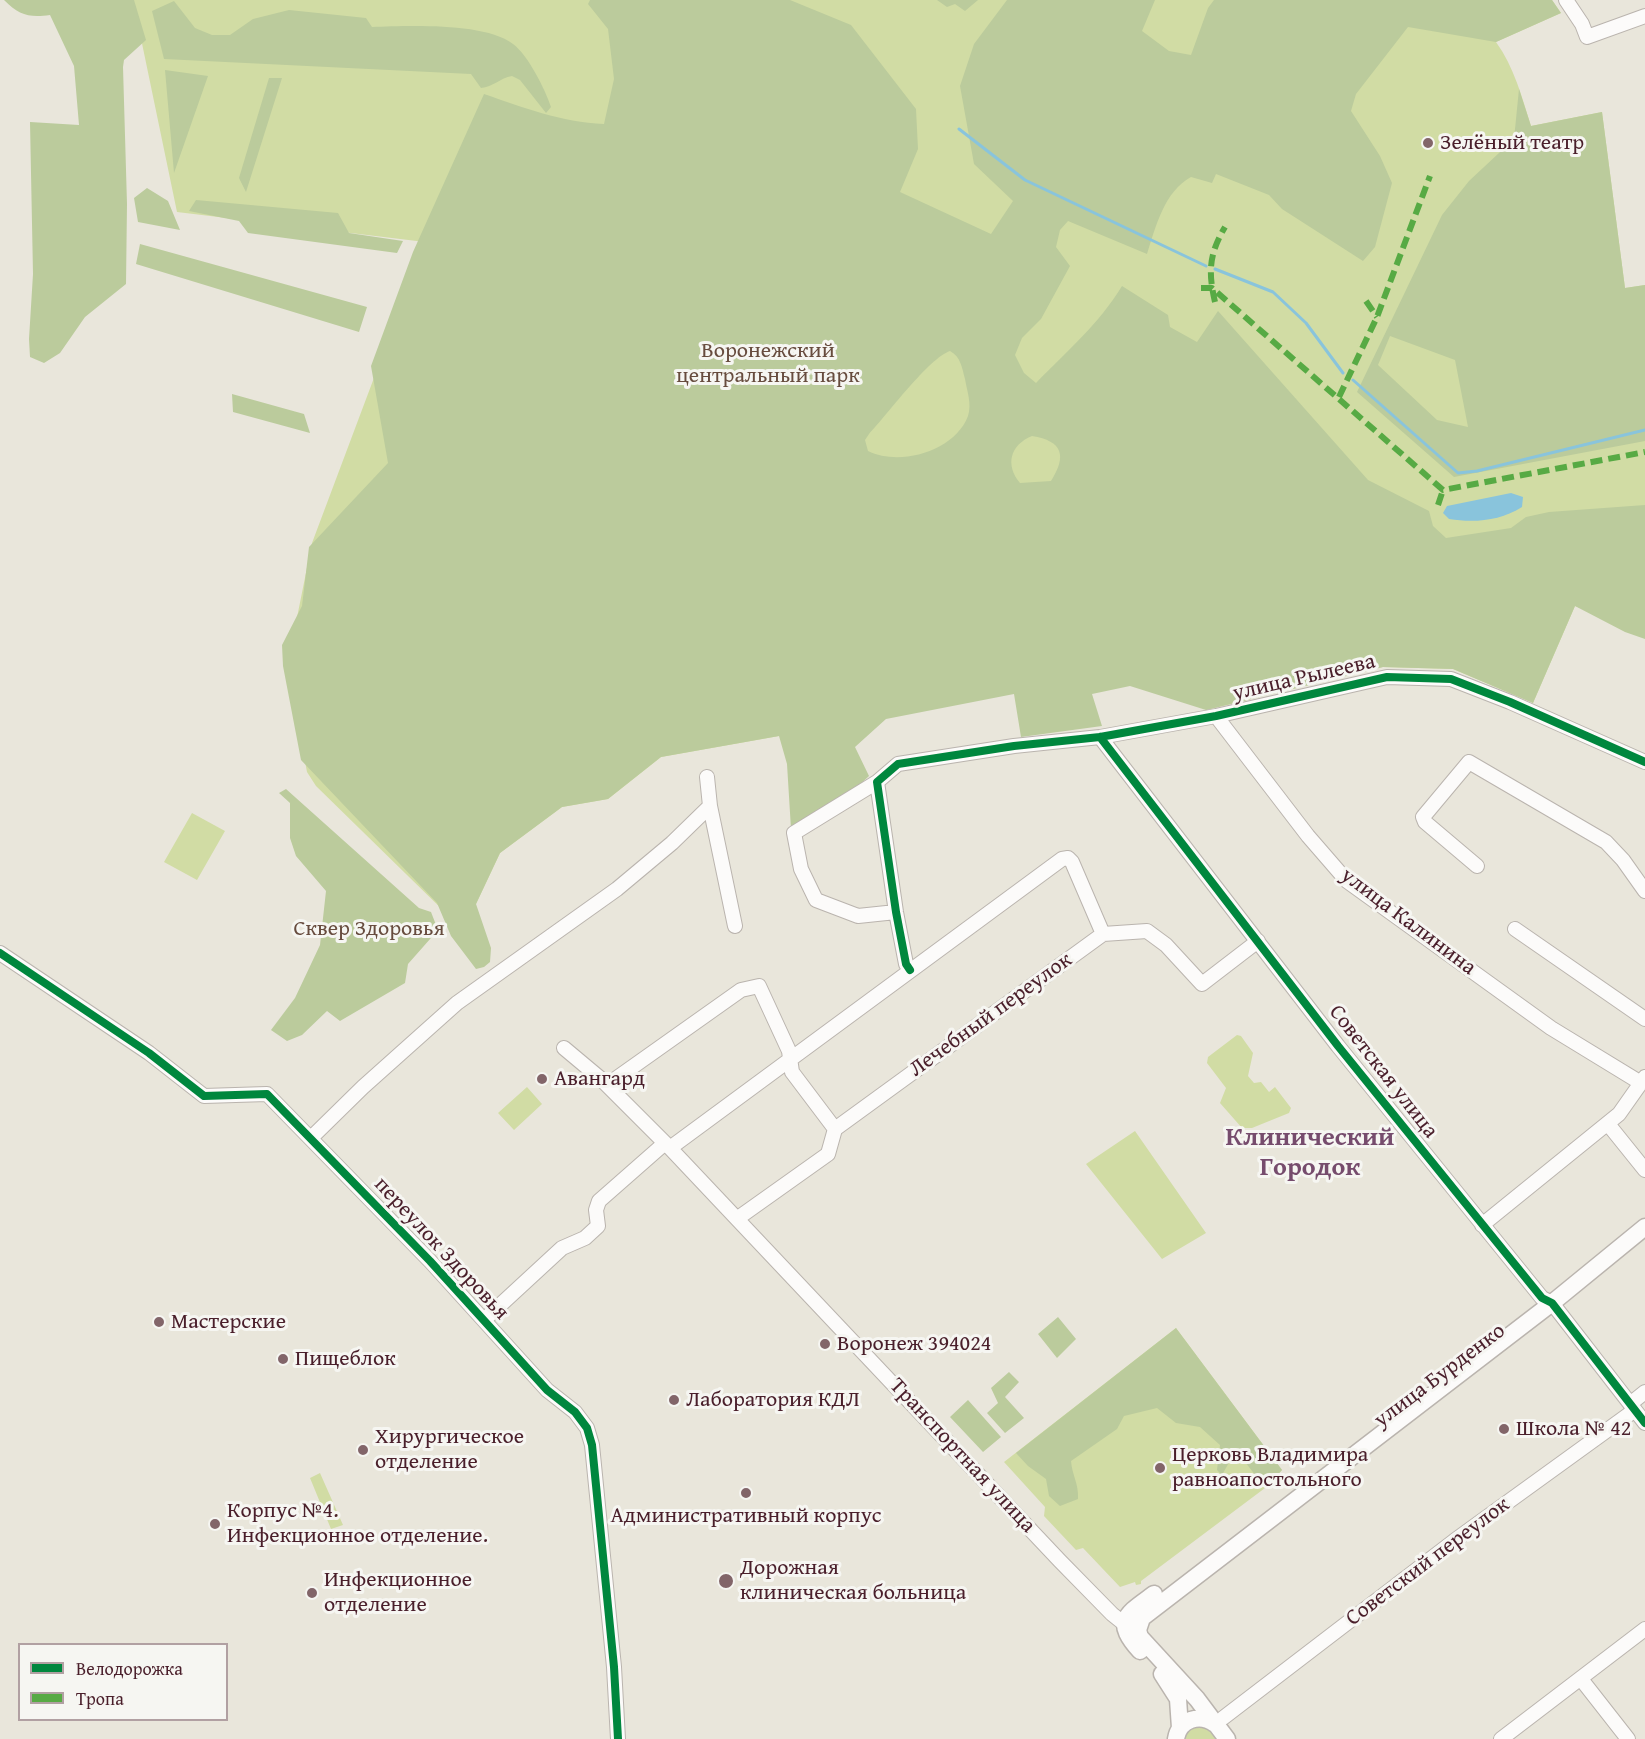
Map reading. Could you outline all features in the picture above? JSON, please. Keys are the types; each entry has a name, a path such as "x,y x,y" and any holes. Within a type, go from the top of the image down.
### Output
{"main road":[{"name":"улица Бурденко","path":"1547,1301 1645,1214"},
{"name":"улица Бурденко","path":"1131,1630 1150,1611 1645,1227"},
{"path":"1131,1630 1222,1730"},
{"path":"1131,1630 1131,1641 1175,1692 1181,1715 1176,1735"},
{"path":"1176,1735 1195,1718 1204,1718 1222,1730"}],"street":[{"path":"1566,0 1582,24 1587,37 1645,16"},
{"name":"улица Рылеева","path":"896,912 858,916 816,900 801,869 794,834 877,782 898,764 1014,746 1100,737 1216,716 1387,677 1451,679 1510,702 1645,762"},
{"name":"улица Калинина","path":"1216,716 1308,836 1347,881 1551,1028 1643,1080"},
{"name":"Советская улица","path":"1100,737 1338,1046 1645,1423"},
{"path":"1478,866 1425,822 1423,817 1469,762 1606,842 1623,860 1645,891"},
{"path":"707,777 710,806 735,926"},
{"path":"877,782 896,912 906,964 910,970"},
{"path":"311,1138 363,1087 457,1003 617,889 672,843 710,806"},
{"path":"484,1320 562,1248 585,1238 598,1226 596,1210 599,1201 668,1146 1062,859 1068,858 1072,862 1103,934 1147,930 1166,945 1202,984 1258,941"},
{"path":"1515,929 1645,1018"},
{"name":"Лечебный переулок","path":"835,1129 1103,934"},
{"name":"переулок Здоровья","path":"0,953 149,1053 204,1096 267,1094 484,1320 547,1390 575,1412 587,1428 592,1444 614,1667 618,1739"},
{"path":"607,1085 741,990 759,986 789,1051 792,1072 835,1129 828,1154 738,1218"},
{"name":"Транспортная улица","path":"564,1048 607,1085 668,1146 1131,1630"},
{"path":"1482,1225 1608,1124 1619,1114 1643,1080"},
{"path":"1608,1124 1645,1170"},
{"name":"Советский переулок","path":"1222,1730 1454,1541 1633,1407 1645,1392"},
{"path":"1501,1739 1645,1629"},
{"path":"1581,1678 1628,1739"}],"green space":[{"path":"4,0 134,0 146,40 124,60 123,67 127,204 126,284 85,317 60,353 44,363 30,357 33,274 30,122 79,125 74,66 50,15 25,14"},
{"name":"Воронежский центральный парк","path":"133,0 1552,0 1561,13 1496,42 1513,72 1531,126 1602,112 1625,288 1645,285 1645,631 1575,606 1533,703 1453,669 1383,667 1206,710 1186,638 779,736 661,757 608,799 562,807 500,853 476,904 452,919 316,786 307,772 287,667 312,543 425,242 177,212"},
{"name":"Воронежский центральный парк","path":"590,0 790,0 851,25 916,109 918,149 900,192 991,234 1013,201 974,164 960,86 974,44 1007,0 1155,0 1142,31 1169,51 1191,55 1208,8 1214,0 1552,0 1561,13 1496,42 1408,27 1356,94 1351,111 1380,156 1392,183 1375,247 1363,261 1282,209 1269,195 1216,174 1212,183 1191,177 1174,191 1162,211 1147,254 1068,221 1060,230 1056,247 1070,266 1041,319 1022,338 1015,355 1024,373 1036,383 1093,325 1122,286 1168,315 1170,327 1197,342 1218,311 1368,480 1429,511 1433,526 1446,538 1511,528 1526,517 1549,512 1645,505 1645,639 1625,632 1575,606 1533,703 1453,669 1383,667 1206,710 1130,686 1092,694 1102,726 1021,737 1014,694 886,719 855,747 869,776 854,790 791,829 787,764 779,736 661,757 608,799 562,807 500,853 476,904 491,948 490,962 476,969 451,936 437,903 301,760 283,666 282,645 302,606 309,547 388,463 371,366 413,252 484,94 558,117 604,124 614,79 608,29 588,4","holes":["950,351 957,356 960,363 969,398 968,416 961,428 939,447 925,453 895,457 881,456 868,451 865,440 869,434 920,375","1032,436 1050,442 1059,451 1059,464 1051,481 1020,483 1012,469 1012,456 1015,450"]},
{"path":"937,0 978,0 965,11 955,4 947,7"},
{"path":"174,1 195,28 212,35 230,35 253,19 289,10 366,18 372,27 445,27 484,32 500,37 519,49 545,91 551,107 546,113 520,80 512,76 481,88 471,74 164,59 152,11"},
{"path":"165,70 208,76 174,173"},
{"path":"269,78 282,78 246,192 239,178"},
{"path":"1519,89 1531,126 1602,112 1625,288 1645,285 1645,441 1454,477 1357,392 1442,215 1469,181 1514,139","holes":["1390,336 1455,360 1468,427 1437,420 1378,365"]},
{"path":"147,188 168,201 180,230 138,222 134,198"},
{"path":"196,200 338,213 349,233 403,241 397,253 248,233 239,221 189,211"},
{"path":"140,244 367,307 359,332 136,264"},
{"path":"232,394 304,414 310,433 233,412"},
{"name":"Сквер Здоровья","path":"286,789 419,908 431,912 438,930 408,964 405,983 340,1021 327,1011 302,1035 287,1041 271,1030 295,998 320,945 326,891 296,856 290,838 290,803 279,793"},
{"path":"192,813 225,831 197,880 164,862"},
{"path":"1237,1035 1241,1036 1253,1053 1248,1076 1254,1083 1261,1082 1269,1092 1275,1087 1291,1108 1289,1113 1252,1128 1242,1128 1220,1103 1226,1088 1207,1063 1208,1057"},
{"path":"527,1087 542,1104 514,1130 498,1113"},
{"path":"1135,1131 1206,1233 1162,1259 1086,1164"},
{"path":"1058,1317 1076,1339 1057,1358 1038,1334"},
{"path":"1176,1328 1282,1470 1265,1488 1141,1581 1141,1584 1136,1585 1135,1582 1120,1587 1083,1548 1076,1550 1044,1516 1045,1507 1004,1462"},
{"path":"1176,1328 1282,1470 1265,1488 1236,1450 1222,1475 1217,1470 1220,1445 1200,1427 1176,1423 1157,1408 1124,1416 1117,1429 1071,1461 1078,1499 1060,1506 1049,1496 1046,1479 1028,1466 1016,1453"},
{"path":"1009,1372 1019,1382 1005,1397 1024,1418 1005,1433 987,1413 998,1403 991,1388"},
{"path":"968,1400 1001,1437 983,1452 950,1417"},
{"path":"320,1473 343,1525 331,1529 310,1478"},
{"path":"1201,1724 1214,1733 1216,1739 1183,1739 1186,1731"}],"water":[{"path":"1511,493 1523,497 1522,507 1496,518 1477,521 1458,520 1449,519 1443,513 1447,506"}],"waterway":[{"path":"959,129 1025,180 1206,266"},
{"path":"1215,269 1273,292 1306,323 1343,373"},
{"path":"1353,380 1458,473 1477,471 1645,430"}],"marked path":[{"path":"1339,397 1377,317 1430,176"},
{"path":"1215,302 1211,281 1211,263 1225,227"},
{"path":"1201,288 1212,288 1443,490 1645,452"},
{"path":"1366,301 1377,317"},
{"path":"1438,505 1443,490"}],"cycle path":[{"path":"910,970 906,964 896,912 877,782 898,764 1014,746 1100,737 1216,716 1387,677 1451,679 1510,702 1645,762"},
{"path":"1100,737 1338,1046 1542,1298 1552,1303 1645,1423"},
{"path":"0,953 149,1053 204,1096 267,1094 430,1261 547,1390 575,1412 587,1428 592,1445 614,1667 618,1739"}],"place":[{"name":"Зелёный театр","path":"1428,143"},
{"name":"Авангард","path":"542,1079"},
{"name":"Мастерские","path":"159,1322"},
{"name":"Воронеж 394024","path":"825,1344"},
{"name":"Пищеблок","path":"283,1359"},
{"name":"Лаборатория КДЛ","path":"674,1400"},
{"name":"Школа № 42","path":"1504,1429"},
{"name":"Хирургическое отделение","path":"363,1450"},
{"name":"Церковь Владимира равноапостольного","path":"1160,1468"},
{"name":"Административный корпус","path":"746,1493"},
{"name":"Корпус №4. Инфекционное отделение.","path":"215,1524"},
{"name":"Дорожная клиническая больница","path":"726,1581"},
{"name":"Инфекционное отделение","path":"312,1593"}],"district":[{"name":"Клинический Городок","path":"1310,1153"}]}
